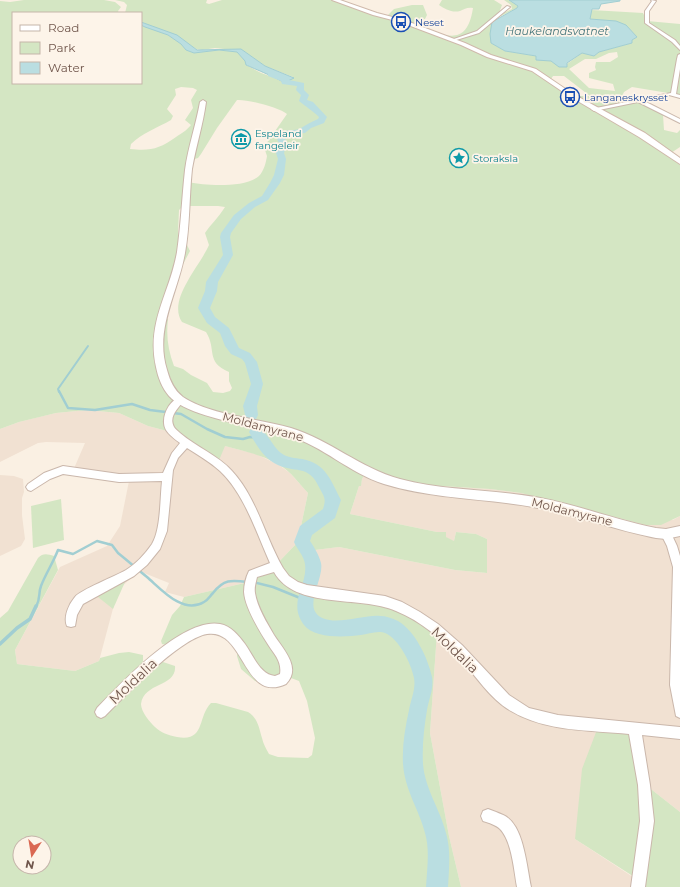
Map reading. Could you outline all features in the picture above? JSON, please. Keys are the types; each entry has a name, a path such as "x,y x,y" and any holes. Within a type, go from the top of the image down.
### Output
{"main road":[{"path":"335,0 375,14 402,21 453,40 489,56 534,70 594,109 642,136 678,159"}],"street":[{"path":"653,0 654,1 647,11 647,23 658,33 674,42 680,50"},
{"path":"453,40 478,32 508,7"},
{"path":"673,95 675,91 675,79 678,72 680,55"},
{"path":"594,109 673,95 680,97"},
{"path":"639,100 680,121"},
{"name":"Moldamyrane","path":"203,102 189,168 181,253 161,319 157,341 159,360 164,377 173,394 180,400 205,412 302,436 316,442 372,475 399,483 429,490 520,499 646,531 666,534"},
{"name":"Moldalia","path":"180,400 170,411 168,422 170,429 186,443 213,461 234,479 255,516 276,566 285,580 301,588 315,592 374,598 397,605 408,611 439,632 452,643 504,699 528,714 558,721 680,733"},
{"path":"71,622 72,614 79,600 134,569 151,554 160,538 164,513 166,477 171,463 186,443"},
{"path":"32,487 47,476 63,470 119,478 166,477"},
{"path":"680,531 666,534 672,546 678,567 676,685 680,712"},
{"name":"Moldalia","path":"101,712 155,660 192,634 206,629 220,629 227,634 238,644 262,678 272,682 282,680 287,671 287,663 272,641 252,602 251,582 253,574 276,566"},
{"path":"634,728 644,786 647,822 638,887"},
{"path":"488,816 505,824 510,832 524,887"}],"shaded area":[{"path":"87,410 119,413 148,426 256,454 279,465 290,473 308,493 300,531 296,544 274,567 249,582 184,597 165,592 169,583 139,571 118,590 99,661 75,671 17,664 15,650 60,567 107,546 120,526 129,481 72,473 85,443 38,443 0,462 0,429 19,422 56,413"},
{"path":"368,468 425,485 490,489 521,493 623,520 673,520 680,516 680,812 647,786 575,839 639,881 638,887 461,887 449,836 430,733 437,632 316,589 315,550 339,547 455,570 487,573 487,539 476,534 456,532 454,541 448,540 446,533 350,514 359,486 361,485 362,479"},
{"path":"0,475 14,476 23,479 24,492 22,498 22,515 25,539 21,546 0,556"}],"green space":[{"path":"104,0 115,2 121,7 118,12 12,12 12,84 142,84 142,25 168,35 181,44 186,50 194,53 219,50 237,52 245,61 246,65 261,73 284,81 293,77 265,66 243,51 215,48 202,50 196,49 179,37 142,22 142,12 125,12 127,5 124,2 115,0 207,0 206,3 209,4 222,0 340,0 381,15 388,15 394,9 412,5 423,5 427,15 425,19 420,21 418,25 419,27 454,36 461,34 466,29 473,8 460,11 451,11 439,5 442,0 494,0 502,5 499,13 501,14 512,9 511,5 504,0 509,0 518,6 517,8 497,18 491,43 505,51 536,56 540,60 551,61 558,66 567,64 582,53 594,56 599,52 632,43 632,40 637,37 626,25 590,19 591,10 643,13 647,21 680,24 680,95 632,87 624,92 622,96 641,100 663,115 664,130 677,133 680,130 680,147 668,155 680,165 680,516 661,525 646,525 521,493 490,489 425,485 401,481 368,468 362,479 361,486 359,486 350,514 437,532 446,532 446,537 454,541 456,532 476,534 487,539 487,573 455,570 339,547 315,550 319,577 316,588 402,606 437,632 430,733 449,836 461,887 0,887 0,618 8,611 38,558 42,555 47,554 54,556 58,570 15,650 17,664 75,671 99,661 100,658 119,653 129,652 143,655 143,663 163,662 175,666 174,673 171,678 148,692 143,697 141,704 142,710 148,720 157,729 168,735 186,738 193,736 200,727 204,715 211,703 216,703 251,714 258,724 263,742 269,754 278,757 308,758 312,755 315,738 307,701 299,681 291,678 268,685 255,681 241,669 237,656 237,647 223,629 167,645 162,644 161,641 172,615 180,606 184,597 249,582 250,576 274,567 296,544 308,493 291,474 277,463 268,459 225,446 217,465 171,432 148,426 119,413 87,410 56,413 19,422 0,429 0,1","holes":["617,52 618,57 610,62 596,62 596,70 589,73 589,78 613,84 615,91 589,88 569,69 585,59 596,59 609,53","553,76 564,76 590,96 570,96 551,79","181,87 193,88 197,90 191,100 193,108 185,120 191,125 182,133 160,147 144,150 130,149 131,144 140,137 171,120 173,116 167,109 176,95 175,89","237,100 263,104 287,114 266,144 265,150 267,156 261,174 253,180 245,183 215,185 189,182 191,160 198,158","182,207 225,207 205,233 209,245 186,283 179,304 178,313 182,322 206,332 211,344 214,359 217,364 229,372 229,381 232,388 230,391 223,393 213,392 207,383 183,369 174,366 168,343 168,319 159,312 168,283 181,268 190,251 187,245 179,241 178,232 179,210"]},
{"path":"61,499 64,540 33,548 31,506"},
{"path":"123,579 125,582 113,609 98,597 98,595"},
{"path":"598,727 635,733 647,786 680,812 680,887 638,887 639,880 575,839 582,769"}],"water":[{"name":"Haukelandsvatnet","path":"509,0 620,0 601,4 599,9 592,9 590,19 616,21 626,25 637,37 632,40 632,43 599,52 594,56 582,53 567,63 567,67 559,67 551,61 536,60 536,56 505,51 491,43 490,34 492,22 518,6"},
{"path":"142,22 177,35 197,50 241,49 265,66 294,78 284,83 246,65 245,61 237,52 219,50 194,53 186,50 181,44 168,35 142,26"}],"waterway":[{"path":"251,415 250,406 257,384 251,362 246,356 235,351 231,346 225,331 211,320 204,308 211,291 212,282 228,255 225,237 226,233 237,217 252,205 265,198 279,175 282,159 280,153 283,143 281,139 282,135 287,132 302,131 308,126 321,121 323,117 310,104 303,101 305,95 300,90 301,85 285,82 285,80 271,74"},
{"path":"59,392 58,389 88,346"},
{"path":"59,391 68,408 95,410 132,404 150,410 181,414 207,429 225,437 243,439 250,437 261,438"},
{"path":"256,432 264,444 279,459 310,466 316,470 322,478 333,500 330,513 306,531 302,542 313,564 312,578 305,605 306,612 310,619 314,623 332,628 351,628 378,624 387,625 396,630 406,641 420,668 423,678 423,687 414,734 413,764 420,794 432,821 438,842 437,887"},
{"path":"36,607 41,586 58,550 73,554 97,541 112,545 118,553 166,594 180,603 196,605 208,599 217,588 224,583 232,581 248,582"},
{"path":"253,582 273,587 305,600"},
{"path":"0,644 17,628 30,619 36,606"}],"place":[{"name":"Neset","path":"401,22"},
{"name":"Langaneskrysset","path":"570,97"},
{"name":"Espeland fangeleir","path":"241,139"},
{"name":"Storaksla","path":"459,158"}]}
